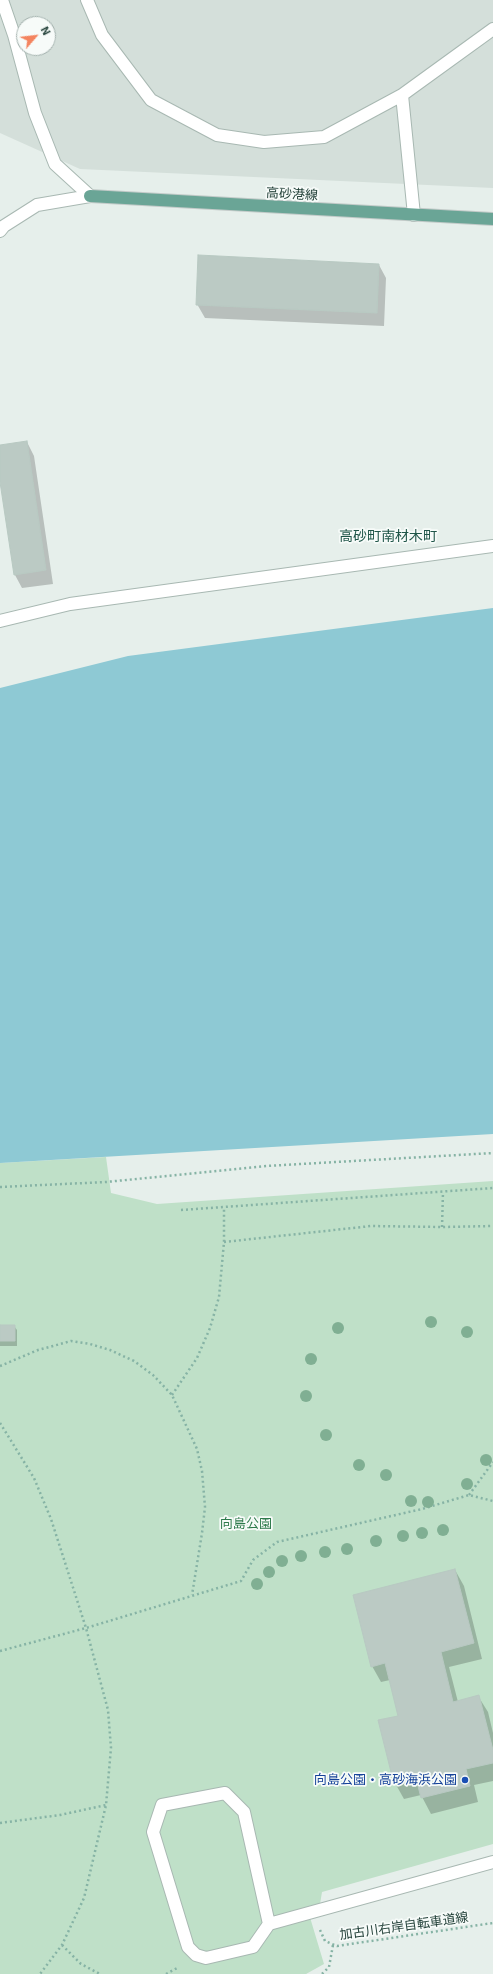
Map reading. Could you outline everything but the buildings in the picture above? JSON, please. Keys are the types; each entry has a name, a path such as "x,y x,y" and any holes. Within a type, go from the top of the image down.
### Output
{"main road":[{"name":"高砂港線","path":"90,196 493,219"}],"street":[{"path":"2,0 14,35 35,113 55,164 90,196"},
{"path":"87,0 102,35 151,100 217,135 264,142 324,138 402,95 493,29"},
{"path":"402,95 414,215"},
{"path":"0,231 4,226 37,205 90,196"},
{"path":"0,621 70,604 493,546"},
{"path":"269,1924 244,1812 225,1793 162,1805 153,1832 188,1946 196,1955 206,1958 253,1947 269,1924 493,1862"}],"path":[{"path":"0,1187 106,1182 266,1166 493,1153"},
{"path":"181,1210 493,1188"},
{"path":"442,1227 443,1192"},
{"path":"172,1395 197,1358 210,1328 219,1297 224,1242 224,1207"},
{"path":"224,1242 371,1226 493,1226"},
{"path":"0,1366 38,1350 71,1341 90,1344 134,1360 153,1375 172,1395 197,1448 202,1471 204,1507 202,1534 192,1595"},
{"path":"0,1423 34,1478 51,1519 86,1628 108,1710 111,1748 106,1805 84,1898 62,1945 40,1974"},
{"path":"469,1495 493,1462"},
{"path":"0,1651 86,1628 241,1580 254,1560 277,1542 422,1509 469,1495 493,1501"},
{"path":"0,1823 60,1815 106,1805"},
{"name":"加古川右岸自転車道線","path":"313,1913 325,1941 337,1946 493,1923"},
{"path":"62,1945 81,1964 100,1974"},
{"path":"322,1974 329,1967 333,1945"}],"shaded area":[{"path":"0,0 493,0 493,188 80,169 0,133"}],"green space":[{"name":"向島公園","path":"106,1157 111,1193 157,1204 493,1181 493,1844 322,1892 320,1904 311,1906 309,1914 324,1964 306,1974 0,1974 0,1163"}],"water":[{"path":"493,608 493,1134 0,1163 0,688 128,656"}],"place":[{"name":"向島公園・高砂海浜公園","path":"465,1780"}],"district":[{"name":"高砂町南材木町","path":"388,536"}]}
